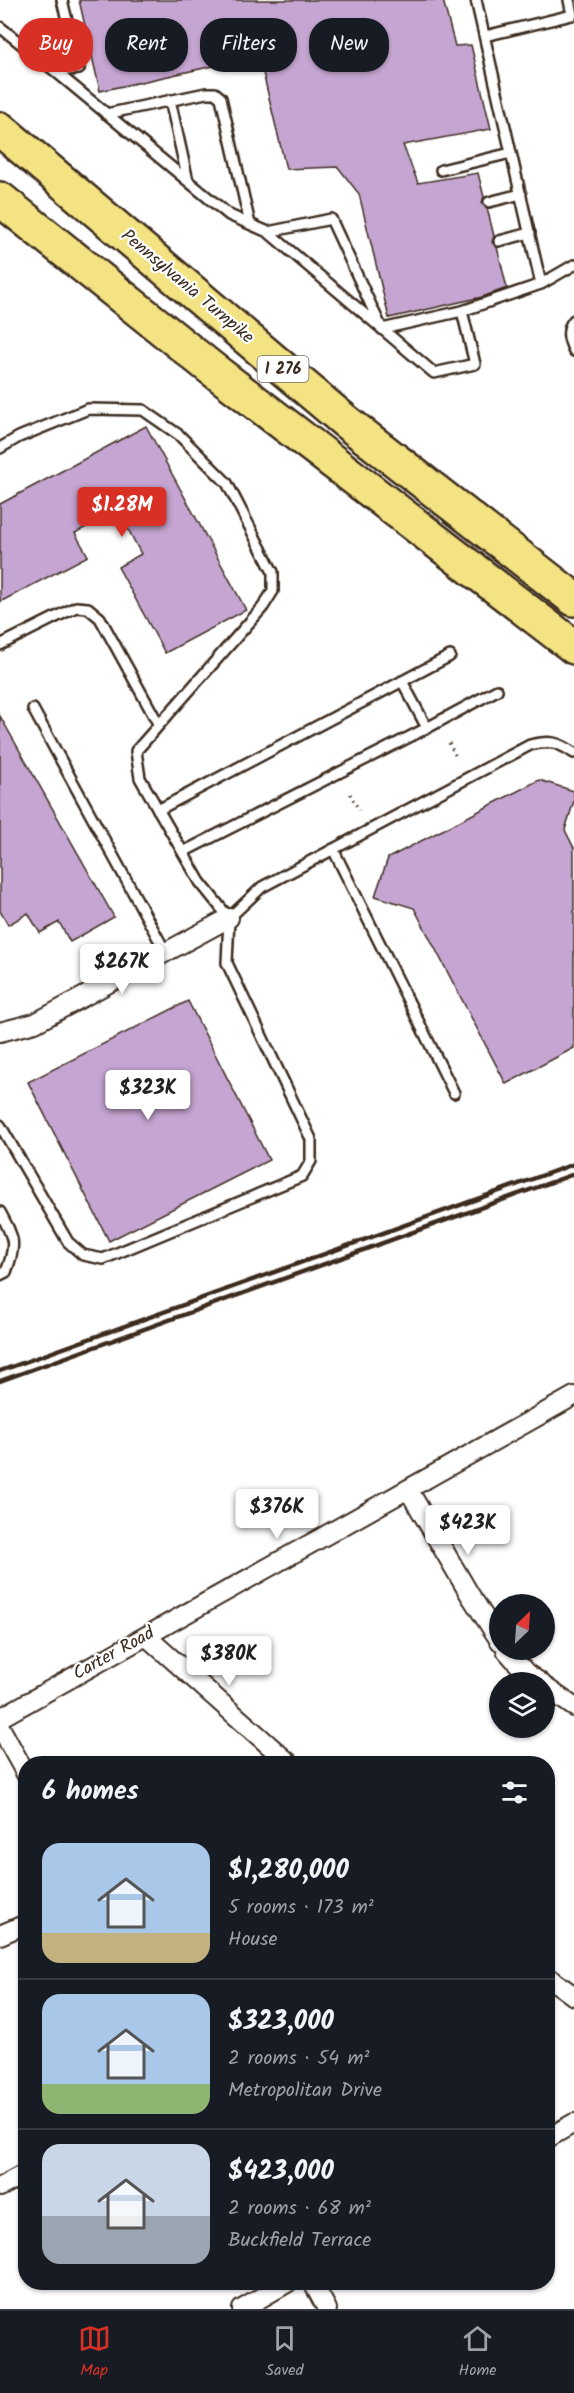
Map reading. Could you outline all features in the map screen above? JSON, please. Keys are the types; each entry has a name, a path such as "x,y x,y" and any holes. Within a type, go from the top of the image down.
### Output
{"highway":[{"name":"Pennsylvania Turnpike","path":"0,129 345,421 574,599"},
{"name":"I 276","path":"0,199 211,368 574,647"}],"street":[{"path":"0,1032 36,1023 165,951 230,918"},
{"name":"Carter Road","path":"0,1718 574,1396"},
{"path":"408,1489 489,1625"},
{"path":"146,1636 281,1756"},
{"path":"515,1660 526,1672"},
{"path":"555,1694 574,1707"},
{"path":"0,1727 18,1760"},
{"path":"0,1935 18,1927"},
{"path":"555,1982 574,1996"},
{"path":"555,2134 574,2123"},
{"path":"0,2187 18,2177"},
{"path":"242,2309 275,2290"},
{"path":"317,2290 327,2309"}],"lane":[{"path":"62,0 66,18"},
{"path":"476,0 541,284"},
{"path":"485,36 572,15 569,0"},
{"path":"0,27 18,41"},
{"path":"56,72 229,215 268,232 434,373 475,363 462,311"},
{"path":"106,114 215,93 221,98 250,224"},
{"path":"170,100 188,181"},
{"path":"441,170 511,153"},
{"path":"489,202 521,194"},
{"path":"268,232 331,219 382,329"},
{"path":"499,241 530,233"},
{"path":"382,329 462,311 541,284 574,265"},
{"path":"574,320 568,339 574,351"},
{"path":"0,448 19,437 88,410 143,410 179,435 227,483 273,572 273,591 263,607 136,751 140,778 158,810 200,882 230,918 228,963 311,1139 311,1161 302,1176 103,1259 83,1254 68,1242 0,1125"},
{"path":"0,645 76,607 88,608 100,618 159,725"},
{"path":"158,810 450,656"},
{"path":"402,681 427,728"},
{"path":"183,852 497,690"},
{"path":"33,709 165,951"},
{"path":"230,918 262,887 530,744 545,741 562,745 574,753"},
{"path":"333,849 454,1093"},
{"path":"0,1212 11,1233 14,1252 6,1272 0,1275"}],"path":[{"path":"449,743 457,759"},
{"path":"350,794 359,810"}],"building":[{"path":"79,0 443,0 455,46 471,45 491,129 403,145 418,183 478,173 484,197 482,203 487,208 494,236 492,242 497,247 507,288 482,297 389,318 359,194 338,167 286,169 263,72 297,72 297,18 200,18 200,69 188,72 188,18 105,18 105,72 186,72 100,91 93,61 93,18 83,18"},
{"path":"146,426 246,610 165,653 118,567 141,554 118,510 75,533 88,556 0,602 0,504"},
{"path":"0,716 114,917 70,942 59,922 40,933 28,913 8,925 0,911"},
{"path":"539,780 574,791 574,801 565,830 574,848 574,1048 506,1084 414,908 375,896 388,858"},
{"path":"188,1001 269,1160 109,1241 28,1082"}],"railway":[{"path":"0,1371 574,1164"},
{"path":"0,1381 574,1174"}]}
